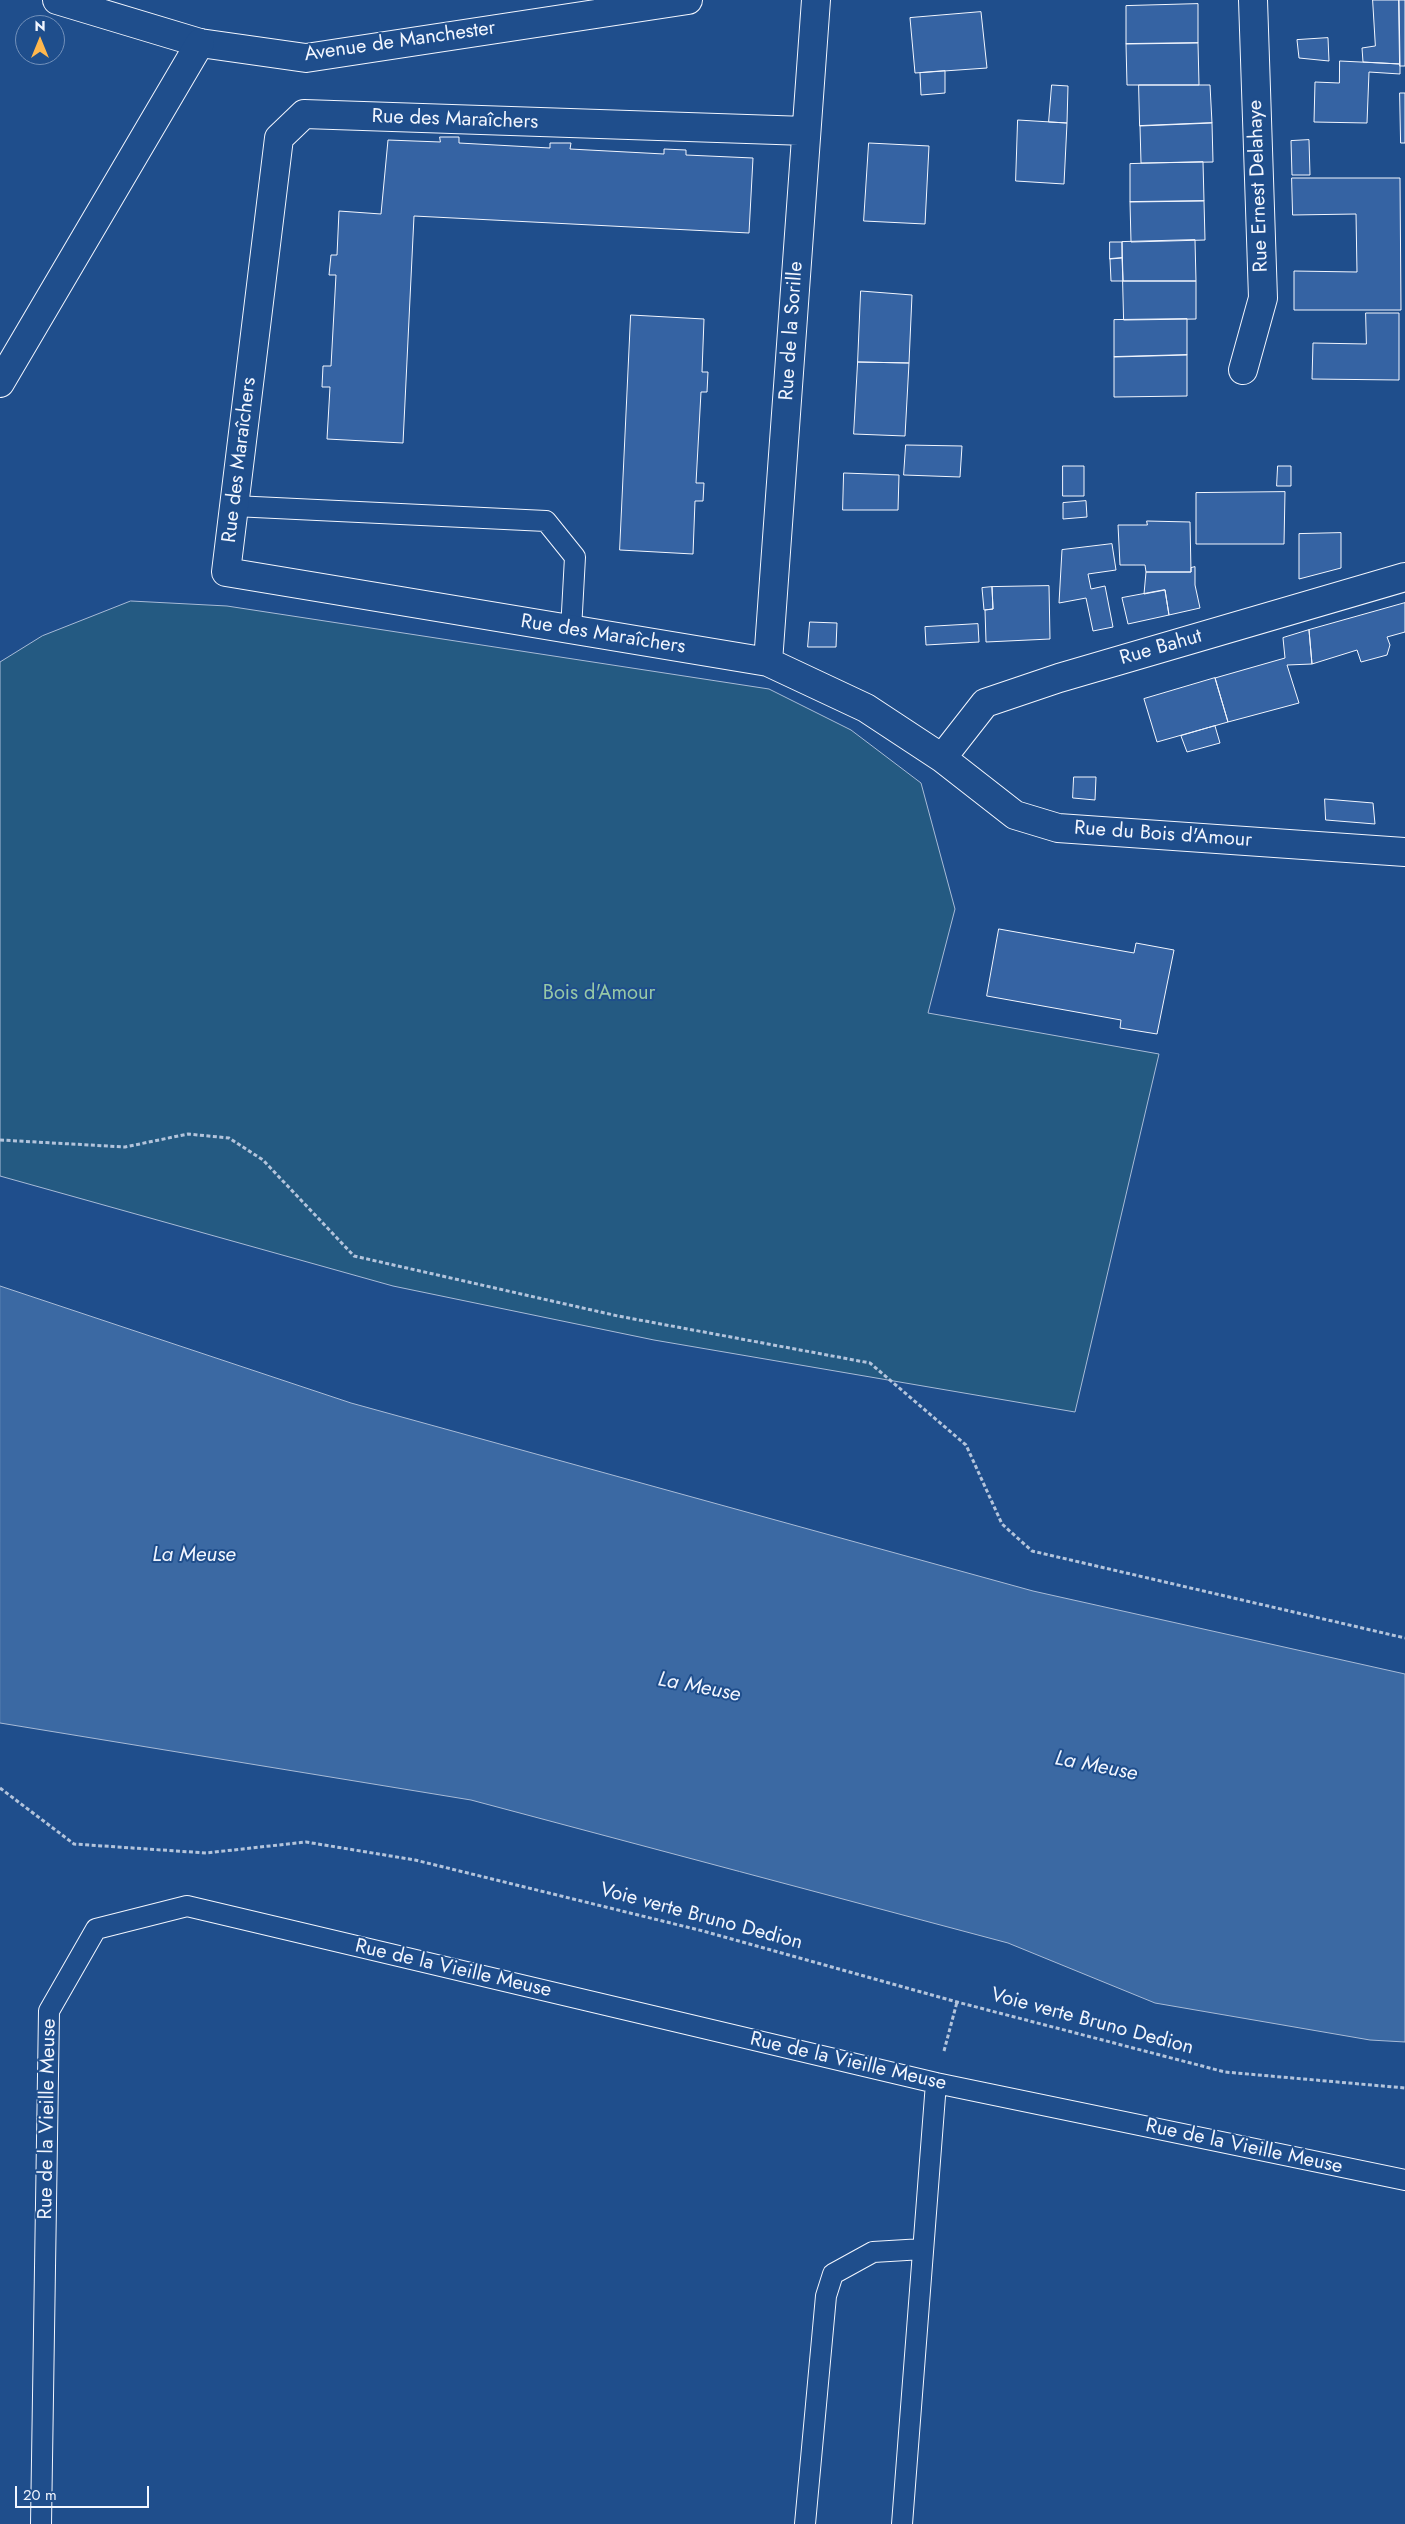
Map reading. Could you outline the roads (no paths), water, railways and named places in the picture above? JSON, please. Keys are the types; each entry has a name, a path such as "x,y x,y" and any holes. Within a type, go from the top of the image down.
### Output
{"main road":[{"name":"Avenue de Manchester","path":"57,0 200,43 306,58 688,0"},
{"name":"Rue de la Sorille","path":"768,662 816,0"},
{"name":"Rue Ernest Delahaye","path":"1243,370 1264,298 1252,0"},
{"path":"0,383 200,43"},
{"name":"Rue des Maraîchers","path":"806,132 304,114 279,138 226,572 768,662 866,708 942,758"},
{"name":"Rue Bahut","path":"942,758 985,703 1059,678 1405,577"},
{"name":"Rue du Bois d'Amour","path":"942,758 1015,814 1058,828 1405,852"}],"lane":[{"path":"234,506 546,522 575,556 571,630"},
{"name":"Rue de la Vieille Meuse","path":"41,2524 49,2011 96,1929 187,1906 936,2083 1405,2180"},
{"path":"902,2524 936,2083"},
{"path":"806,2524 826,2296 833,2274 873,2252 923,2249"}],"water":[{"name":"La Meuse","path":"0,1286 351,1403 1033,1591 1405,1674 1405,2042 1370,2040 1155,2003 1008,1943 471,1800 0,1723"}],"park label":[{"name":"Bois d'Amour","path":"599,994"}]}
